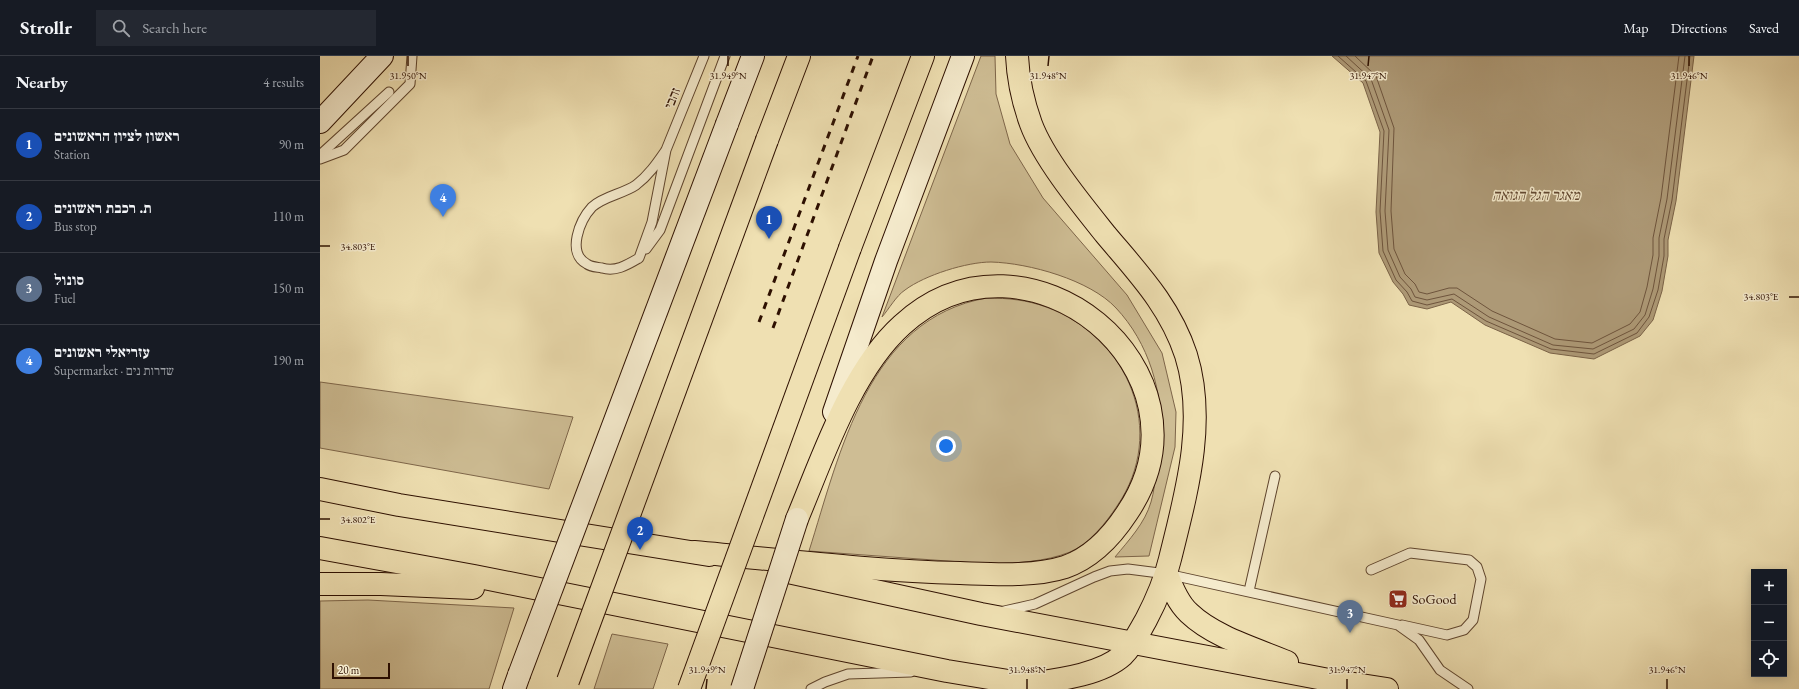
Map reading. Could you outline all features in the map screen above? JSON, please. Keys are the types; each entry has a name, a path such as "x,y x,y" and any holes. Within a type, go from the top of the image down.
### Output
{"main road":[{"path":"320,122 382,56"},
{"path":"516,682 753,56"},
{"path":"567,685 798,56"},
{"path":"689,689 850,248 923,56"},
{"path":"742,689 797,519 886,261 963,56"},
{"path":"1017,56 1022,95 1031,125 1053,165 1105,234 1141,274 1174,325 1186,356 1192,394 1194,420 1193,452 1187,490 1167,574 1152,609 1134,642 1122,655 1105,666 1083,674 1029,684"},
{"path":"694,552 916,572 1016,574 1065,567 1095,550 1119,525 1135,501 1146,474 1152,446 1151,414 1144,386 1131,359 1104,328 1081,311 1052,296 1027,289 986,286 966,289 948,296 920,311 902,325 870,364 836,428 797,519"},
{"path":"320,476 399,504"},
{"path":"320,489 399,504 694,552 981,614 1329,680 1387,689"},
{"path":"320,548 474,576 947,671 1057,689"},
{"path":"1167,574 1174,591 1182,604 1189,613 1208,628 1329,680"},
{"path":"320,584 431,585 568,595"}],"lane":[{"path":"320,159 344,150 410,84 412,56"},
{"name":"זהבי","path":"666,150 704,56"},
{"path":"666,150 650,172 634,186 593,207 577,234 579,256 586,264 606,269 619,268 639,258 660,230 725,56"},
{"path":"320,155 389,92"},
{"path":"639,258 652,222 666,150"},
{"path":"1249,591 1275,476"},
{"path":"981,614 1016,609 1035,604 1094,577 1110,571 1128,569 1167,574 1447,635 1464,630 1473,620 1481,579 1478,567 1469,560 1410,553 1371,570"},
{"path":"1398,625 1419,640 1440,670 1468,689"},
{"path":"811,689 825,682 848,674 947,671"}],"shaded area":[{"path":"981,56 995,56 996,94 1010,144 1043,198 1127,295 1162,353 1176,412 1175,447 1149,556 1115,557 1145,517 1154,490 1161,439 1161,421 1156,386 1152,369 1137,337 1116,308 1105,298 1075,281 1058,275 1023,266 991,262 970,264 946,270 913,284 896,299 882,317"},
{"path":"987,298 1025,301 1046,307 1075,321 1099,340 1118,364 1132,390 1139,418 1139,448 1132,477 1113,513 1084,544 1070,552 1051,558 1030,561 989,564 809,551 833,473 848,433 865,395 887,361 913,332 946,311"},
{"path":"320,382 573,417 549,489 320,448"},
{"path":"368,600 514,608 489,689 320,689 320,601"},
{"path":"612,634 668,644 653,689 594,689"}],"water":[{"name":"מאגר הגל הגואה","path":"1332,56 1694,56 1676,201 1668,240 1668,256 1662,291 1653,320 1640,336 1594,359 1550,353 1485,325 1451,302 1427,309 1409,305 1403,294 1393,282 1379,253 1376,212 1380,132 1363,83"}],"railway":[{"path":"759,322 858,56"},
{"path":"773,328 873,56"}],"place":[{"name":"עזריאלי ראשונים","path":"443,217"},
{"name":"ראשון לציון הראשונים","path":"769,239"},
{"name":"ת. רכבת ראשונים","path":"640,550"},
{"name":"SoGood","path":"1398,599"},
{"name":"סונול","path":"1350,633"}]}
